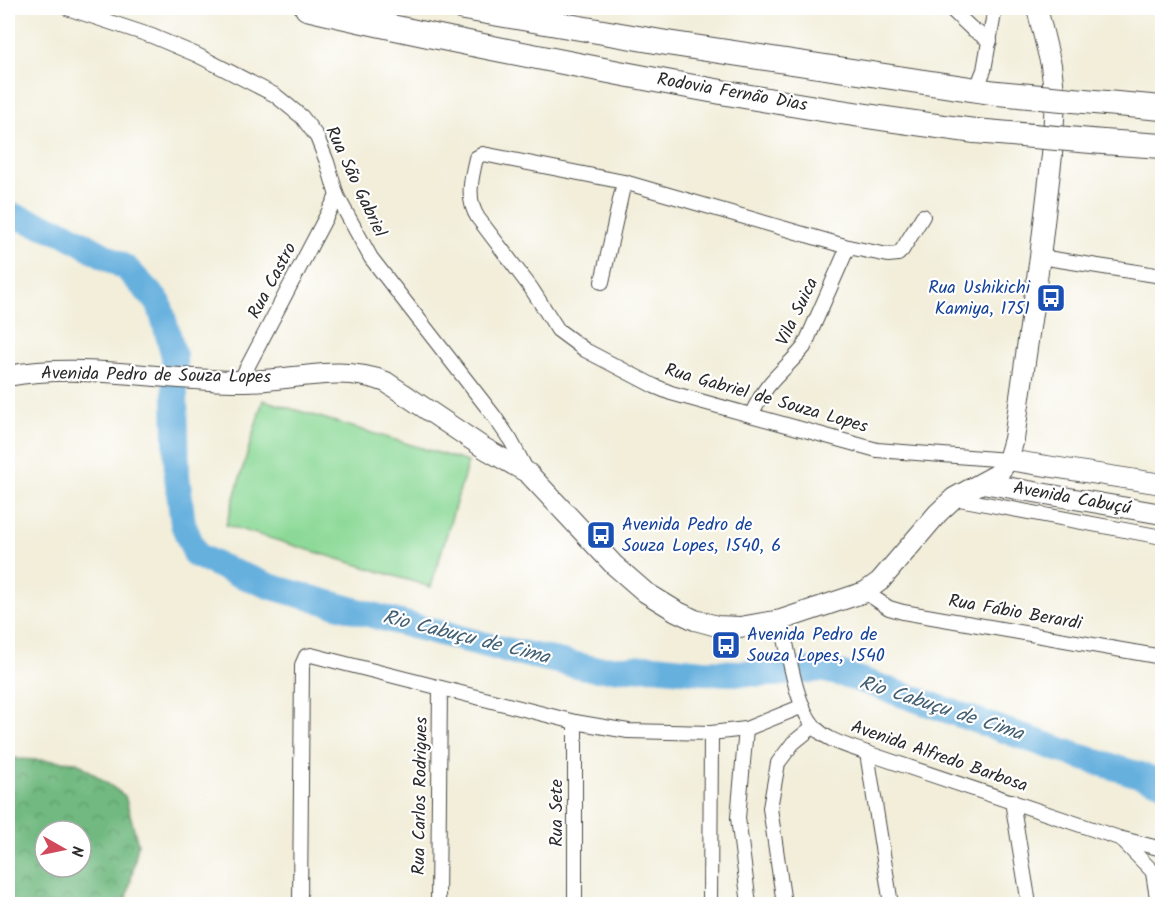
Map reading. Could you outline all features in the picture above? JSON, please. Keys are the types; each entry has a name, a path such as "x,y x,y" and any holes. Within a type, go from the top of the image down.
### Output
{"highway":[{"name":"Rodovia Fernão Dias","path":"307,8 389,28 661,81 901,122 975,131 1162,146"},
{"path":"464,8 667,43 987,91 1162,108"}],"main road":[{"path":"866,592 880,581 938,513 954,498 998,474 1008,460 1014,439 1052,155 1055,100 1051,65 1037,8"},
{"name":"Avenida Pedro de Souza Lopes","path":"8,376 70,371 240,381 333,372 373,376 386,382 484,448 528,473 629,579 676,611 695,620 717,626 740,627 781,620 866,592"},
{"name":"Avenida Cabuçú","path":"1008,460 1162,484"},
{"name":"Avenida Cabuçú","path":"982,483 1162,514"}],"street":[{"name":"Rua São Gabriel","path":"67,8 152,36 234,72 275,95 302,117 317,137 337,196 371,258 495,416 528,473"},
{"path":"950,8 971,28 990,41"},
{"path":"987,91 984,70 995,8"},
{"name":"Rua Gabriel de Souza Lopes","path":"624,182 483,154 478,156 476,161 470,193 472,209 531,288 558,330 585,350 654,386 877,450 1008,460"},
{"path":"602,282 624,182 848,247 888,255 898,254 923,216"},
{"name":"Rua Castro","path":"240,381 337,196"},
{"name":"Vila Suica","path":"751,415 769,384 804,347 848,247"},
{"path":"1040,257 1162,276"},
{"path":"954,498 1162,537"},
{"name":"Rua Fábio Berardi","path":"866,592 889,608 903,612 1162,657"},
{"name":"Avenida Alfredo Barbosa","path":"781,620 803,706 814,726 828,738 1119,838 1162,849"},
{"path":"300,904 303,660 306,656 311,655 575,722 628,731 711,733 746,729 803,706"},
{"name":"Rua Carlos Rodrigues","path":"438,904 440,688"},
{"name":"Rua Sete","path":"575,722 575,904"},
{"path":"784,904 770,808 778,763 793,743 814,726"},
{"path":"746,729 738,818 748,904"},
{"path":"710,904 711,733"},
{"path":"867,753 891,904"},
{"path":"1012,801 1029,904"},
{"path":"1119,838 1158,877 1158,904"}],"green space":[{"path":"263,400 468,462 431,587 226,525"},
{"path":"8,755 18,759 77,762 125,796 138,844 126,904 8,904"}],"waterway":[{"name":"Rio Cabuçu de Cima","path":"8,214 64,233 126,268 159,303 174,356 177,476 183,524 196,555 272,587 506,650 595,669 654,667 703,672 773,674 821,669 846,675 1081,757 1162,782"}],"place":[{"name":"Rua Ushikichi Kamiya, 1751","path":"1051,298"},
{"name":"Avenida Pedro de Souza Lopes, 1540, 6","path":"601,535"},
{"name":"Avenida Pedro de Souza Lopes, 1540","path":"726,645"}]}
